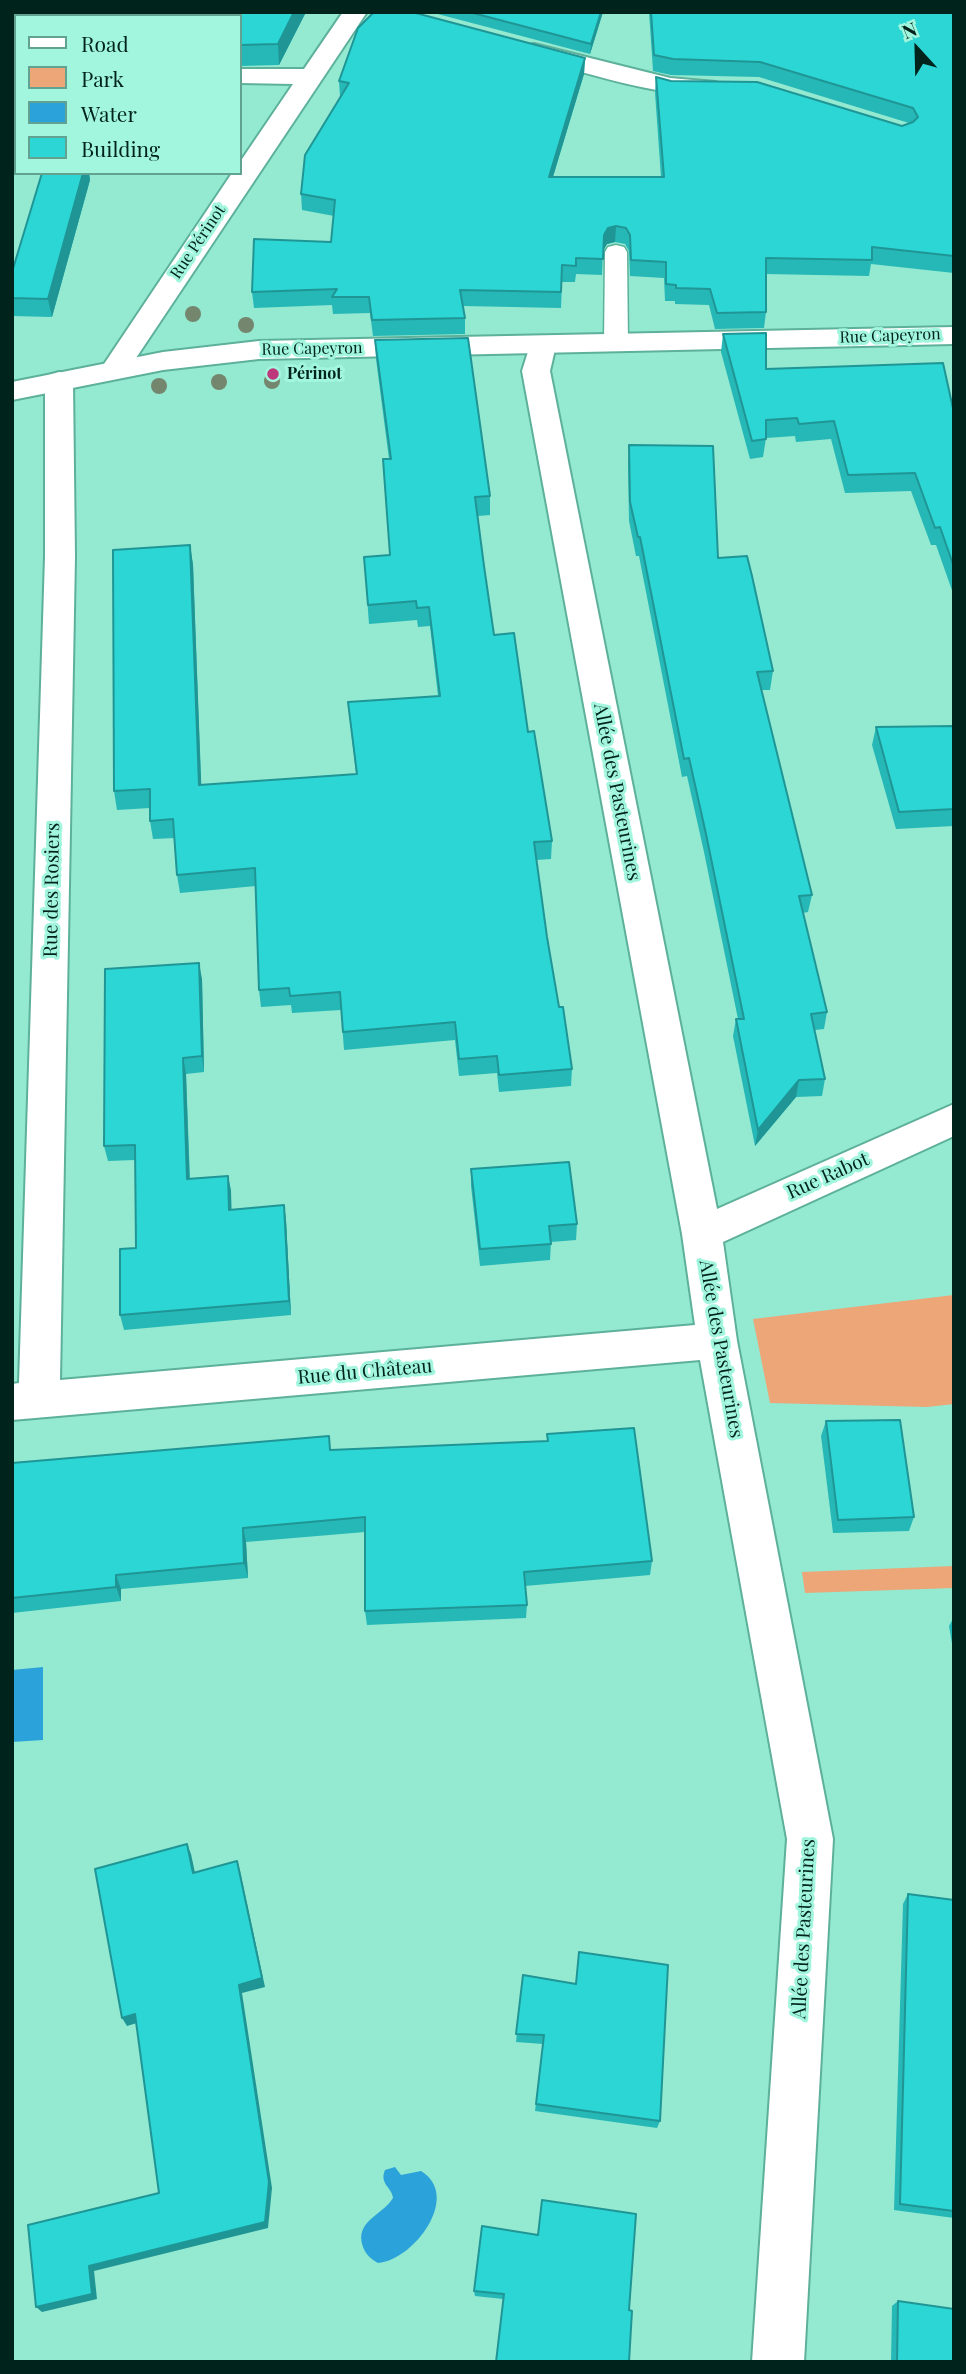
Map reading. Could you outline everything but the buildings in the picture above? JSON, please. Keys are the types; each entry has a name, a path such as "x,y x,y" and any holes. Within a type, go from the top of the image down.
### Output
{"street":[{"name":"Rue Périnot","path":"114,370 355,12"},
{"path":"510,44 670,86 733,88"},
{"path":"242,76 309,77"},
{"name":"Rue Capeyron","path":"12,391 214,353 259,350 954,335"},
{"name":"Allée des Pasteurines","path":"542,345 536,371 702,1234 717,1342 810,1839 778,2362"},
{"name":"Rue des Rosiers","path":"26,1400 60,557 60,381"},
{"name":"Rue Rabot","path":"702,1234 954,1119"},
{"name":"Rue du Château","path":"26,1400 717,1342"}],"lane":[{"path":"615,344 616,252"}],"green space":[{"path":"954,1295 954,1404 927,1407 770,1403 753,1319"},
{"path":"954,1566 954,1588 805,1593 802,1572"}],"water":[{"path":"43,1667 43,1740 12,1742 12,1670"},
{"path":"395,2167 401,2175 421,2171 432,2182 437,2196 435,2210 428,2225 406,2251 378,2263 364,2250 362,2231 393,2198 384,2175 385,2170"}],"place":[{"name":"Périnot","path":"273,374"}]}
